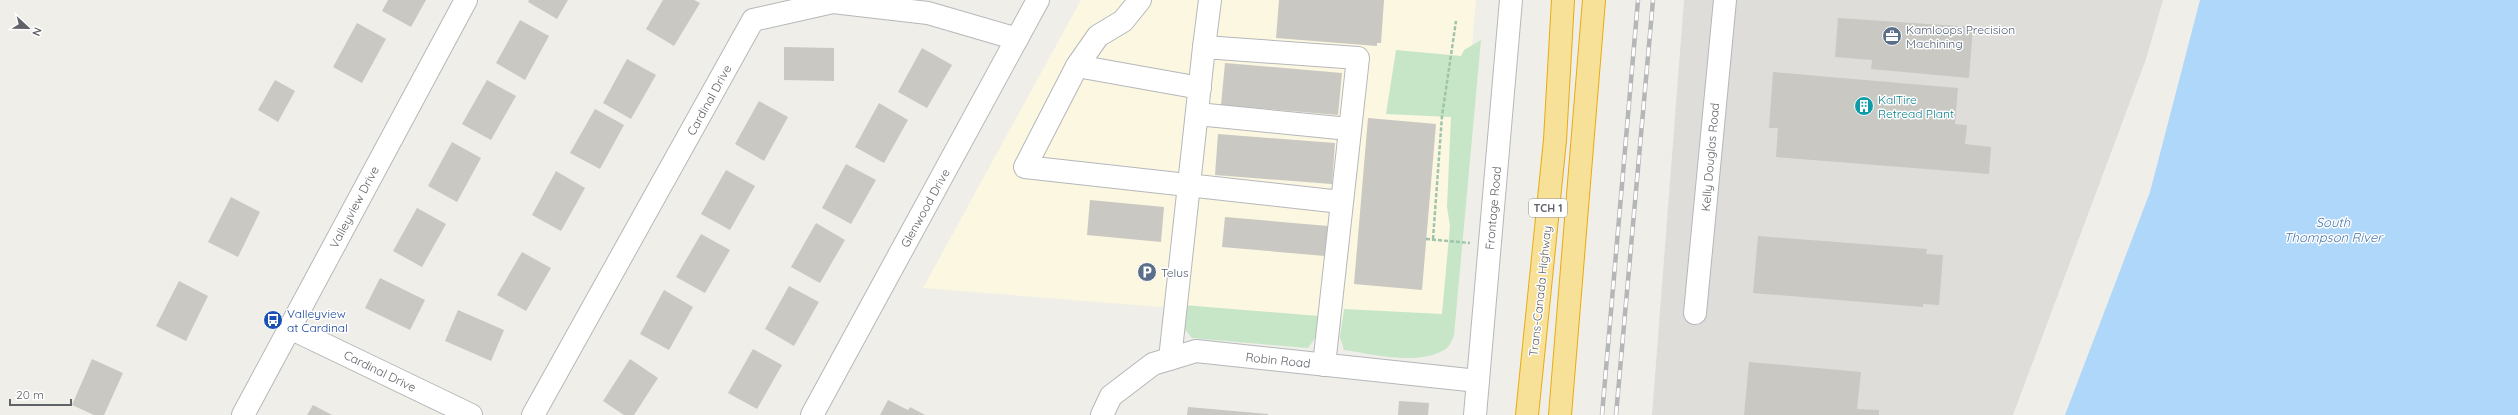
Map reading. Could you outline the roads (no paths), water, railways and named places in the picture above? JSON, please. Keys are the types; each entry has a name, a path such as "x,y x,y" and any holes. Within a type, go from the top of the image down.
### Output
{"highway":[{"name":"Trans-Canada Highway","path":"1527,415 1555,140 1563,0"},
{"name":"TCH 1","path":"1560,415 1594,0"}],"street":[{"name":"Valleyview Drive","path":"243,415 466,0"},
{"name":"Glenwood Drive","path":"812,415 1038,0"},
{"path":"1140,0 1123,21 1098,36 1077,66 1025,168 1189,187 1341,202"},
{"path":"1170,359 1210,0"},
{"name":"Frontage Road","path":"1475,415 1511,0"},
{"name":"Kelly Douglas Road","path":"1695,313 1725,0"},
{"name":"Cardinal Drive","path":"533,415 753,20 833,2 928,12 1017,39"},
{"path":"1204,46 1358,58 1324,365"},
{"path":"1077,66 1200,88"},
{"path":"1197,114 1349,129"},
{"name":"Cardinal Drive","path":"290,328 471,415"},
{"name":"Robin Road","path":"1102,415 1111,396 1153,364 1196,351 1478,381"}],"water":[{"name":"South Thompson River","path":"2200,0 2518,0 2518,415 2065,415 2150,192"}],"railway":[{"path":"1602,415 1638,0"},
{"path":"1616,415 1653,0"}],"place":[{"name":"Kamloops Precision Machining","path":"1892,36"},
{"name":"KalTire Retread Plant","path":"1864,106"},
{"name":"Telus","path":"1147,272"},
{"name":"Valleyview at Cardinal","path":"273,320"}]}
